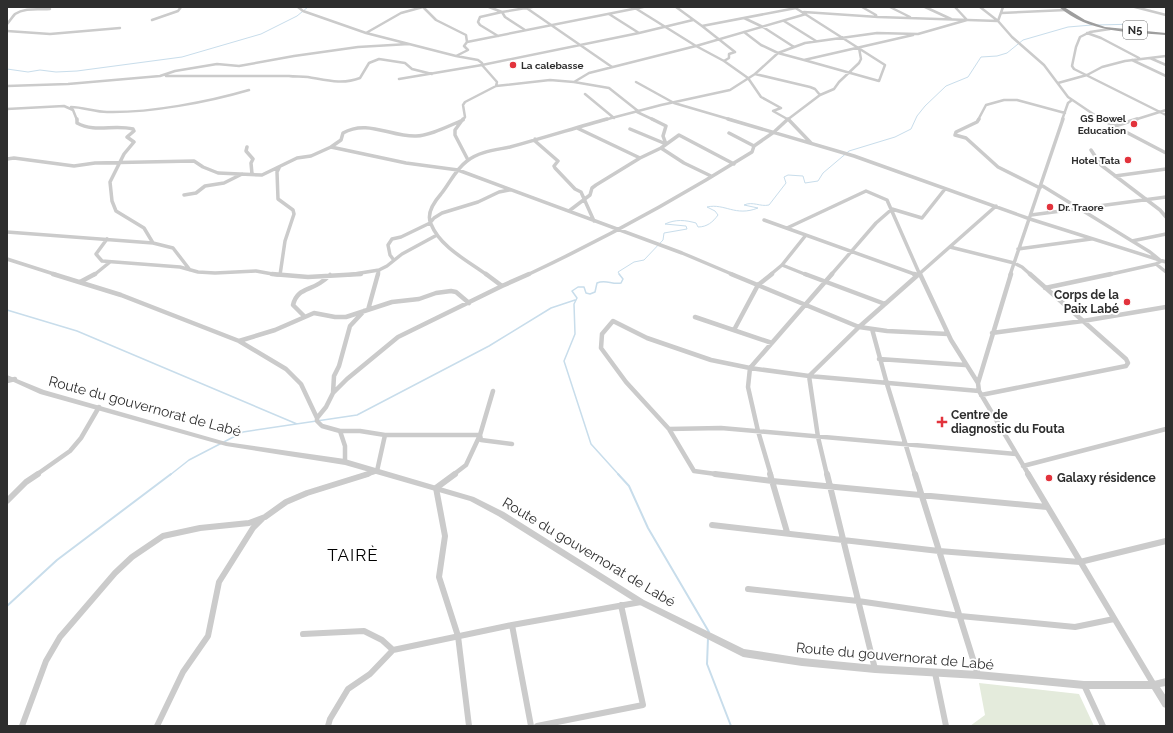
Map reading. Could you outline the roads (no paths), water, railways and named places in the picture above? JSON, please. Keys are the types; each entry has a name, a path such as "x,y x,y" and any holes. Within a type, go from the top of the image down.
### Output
{"highway":[{"name":"N5","path":"1061,7 1083,20 1097,26 1166,34"}],"street":[{"path":"152,20 178,10 181,7"},
{"path":"298,7 303,11 366,33 456,56 478,60 497,82 496,86"},
{"path":"366,33 401,13 423,7 427,13 436,19 466,35 467,42 464,46 468,50 456,56"},
{"path":"489,7 502,12 505,17 525,30"},
{"path":"498,36 485,29 478,22 480,17 483,15 532,7"},
{"path":"467,42 642,7"},
{"path":"676,7 735,52 729,54 729,58 724,61"},
{"path":"702,26 795,7 886,65 879,81 778,53 761,45 744,32"},
{"path":"862,7 878,17"},
{"path":"890,7 913,18"},
{"path":"925,7 931,8 953,20"},
{"path":"955,7 967,20"},
{"path":"980,7 998,21 1002,28 1039,60 1072,100 1091,113 1166,153"},
{"path":"998,21 1003,7"},
{"path":"1027,7 1034,11"},
{"path":"1135,7 1166,15"},
{"path":"526,8 612,67"},
{"path":"633,8 724,61 748,78 761,97 781,108 773,111 788,119 811,143"},
{"path":"7,24 13,15 21,10 50,9"},
{"path":"1001,13 1066,10"},
{"path":"803,12 878,17 998,21"},
{"path":"609,14 639,33"},
{"path":"574,82 589,73 719,40 806,14"},
{"path":"744,18 763,27 794,47"},
{"path":"399,79 432,74 467,66 482,65 536,53 565,50 581,45 693,20"},
{"path":"784,20 816,41"},
{"path":"804,60 918,34 967,20"},
{"path":"7,31 50,34 120,28"},
{"path":"1107,28 1086,33 1077,41 1072,66 1074,69 1161,111 1166,115"},
{"path":"502,286 465,258 456,254 437,235 430,223 430,212 435,201 447,186 452,176 468,160 490,150 508,147 674,102 730,90 755,74 778,53 794,47 816,41 877,33 918,34"},
{"path":"1086,33 1101,38 1139,58"},
{"path":"160,76 175,71 217,64 239,66 364,46 409,44"},
{"path":"317,418 326,407 333,393 347,379 398,337 561,259 706,181 752,152 754,146 774,132 788,119 820,95 834,89 838,82 850,73 861,59 859,48"},
{"path":"1058,83 1087,75 1102,67 1139,58 1166,56"},
{"path":"1148,57 1166,65"},
{"path":"7,86 68,84 160,76 289,76 307,77 342,83 354,81 360,78 369,63 379,59 405,63 412,69 432,74"},
{"path":"1132,60 1166,76"},
{"path":"755,74 810,87 816,89 820,95"},
{"path":"468,160 455,135 455,130 463,120 465,112 463,105 465,102 496,86 550,80 574,82 609,88 638,112 666,126 663,136 666,144"},
{"path":"636,82 674,102 840,151 996,206 1166,262"},
{"path":"7,110 44,106 83,107 90,110 107,112 158,108 208,100 248,90"},
{"path":"585,94 614,118"},
{"path":"1065,113 1017,100 1004,100 986,105 977,122 956,132 955,135 966,138 998,167 1040,186 1081,208 1132,240 1161,261"},
{"path":"978,383 1018,248 1030,217 1068,102 1072,100"},
{"path":"71,107 74,110 77,123 83,127 107,128 122,126 133,129 134,132 127,137 134,142 124,154 121,164 110,182 112,201 116,211 144,228 153,243"},
{"path":"1115,126 1166,110"},
{"path":"7,159 14,158 74,166 95,163 121,164 194,161 202,167 218,173 262,175 279,168 296,158 312,156 332,148 341,140 343,133 354,128 368,128 400,135 416,136 463,120"},
{"path":"577,128 640,158"},
{"path":"630,129 666,144"},
{"path":"729,133 754,146"},
{"path":"569,211 590,195 592,188 596,185 640,158 661,148 679,135 734,164"},
{"path":"535,139 535,141 558,161 554,166 575,188 581,192 594,221"},
{"path":"247,147 246,151 253,159 251,163 252,174"},
{"path":"332,148 406,163 458,170 682,253 859,327 948,334"},
{"path":"661,148 684,163 712,176"},
{"path":"1091,150 1101,165 1160,210 1166,217"},
{"path":"279,168 278,198 293,210 294,214 284,241 280,275"},
{"path":"1115,176 1166,169"},
{"path":"184,195 200,192 205,186 224,183 244,173"},
{"path":"892,209 922,218 945,188"},
{"path":"393,259 390,255 388,245 392,239 401,238 430,223 434,218 442,213 478,202 499,192 509,190"},
{"path":"787,228 866,191 887,200 919,274 948,334 965,365 978,383 980,393 1166,704"},
{"path":"1030,217 1081,208 1166,197"},
{"path":"809,376 884,304 996,206"},
{"path":"787,532 758,431 748,387 750,368 851,250 876,223 892,209"},
{"path":"764,220 806,236 919,274"},
{"path":"7,232 153,243 173,248 190,270"},
{"path":"1132,240 1166,234"},
{"path":"107,239 96,254 102,262 180,267 190,270 215,273 266,272 280,275 308,277 359,274 379,270 387,266 393,259 437,235"},
{"path":"734,330 758,285 782,265 806,236"},
{"path":"1018,248 1093,238"},
{"path":"950,247 1014,263 1022,268 1126,359 1128,363 1126,366 980,393 809,376 750,368 711,360 647,338 613,321 602,334 601,348 626,382 669,429 694,471 772,481 1047,507"},
{"path":"7,259 121,295 239,341 286,370 301,384 317,421 322,426 340,431 360,431 385,435 480,435"},
{"path":"1045,288 1156,264 1161,261"},
{"path":"80,282 92,276 110,262"},
{"path":"1156,264 1166,272"},
{"path":"782,265 884,304"},
{"path":"333,393 334,376 340,362 350,326 366,310 379,270"},
{"path":"304,316 293,305 294,297 319,284 330,275"},
{"path":"239,341 275,330 304,316 320,312 335,317 346,317 392,302 419,299 436,293 451,291 456,292 469,303"},
{"path":"992,333 1083,321 1166,307"},
{"path":"695,317 772,343"},
{"path":"872,329 879,359 978,675"},
{"path":"879,359 965,365"},
{"path":"809,376 818,437 875,669"},
{"name":"Route du gouvernorat de Labé","path":"7,377 15,379 42,392 218,442 345,462 472,499 500,514 641,602 743,653 802,662 875,669 978,675 1084,685 1154,685 1166,682"},
{"path":"7,381 15,379"},
{"path":"469,726 458,636 439,577 445,536 436,488 466,465 480,435 493,391"},
{"path":"7,501 26,482 70,451 81,438 88,422 99,407"},
{"path":"669,429 722,428 1016,454"},
{"path":"1023,466 1166,429"},
{"path":"340,431 345,441 345,462"},
{"path":"157,726 183,672 208,636 218,582 253,528 265,517 286,502 307,493 377,471 385,435"},
{"path":"480,435 481,440 512,444"},
{"path":"22,726 46,660 60,638 115,573 132,557 163,536 200,528 249,523 265,517"},
{"path":"712,525 787,532 939,551 1080,562 1166,541"},
{"path":"748,589 858,601 960,616 1075,627 1114,619"},
{"path":"328,726 330,719 348,689 370,674 393,650 512,625 641,602"},
{"path":"537,726 643,705 621,605"},
{"path":"512,625 531,726"},
{"path":"302,634 364,630 382,640 393,650"},
{"path":"936,673 946,726"},
{"path":"1084,685 1103,726"}],"waterway":[{"path":"7,69 28,72 40,70 56,72 77,71 182,57 261,34 297,16 308,7"},
{"path":"1096,25 1139,24"},
{"path":"620,275 618,272 634,262 644,260 663,240 664,233 687,229 686,226 665,224 673,221 684,221 696,223 698,227 701,227 710,224 718,215 715,211 707,207 713,206 743,211 758,208 744,205 747,204 769,205 786,183 784,177 788,175 803,176 805,183 818,181 823,173 849,151 895,137 911,129 917,116 925,106 946,86 968,77 981,57 997,56 1007,53 1023,40 1068,27 1092,25"},
{"path":"619,274 623,279 621,283 597,283 595,292 590,294 586,293 584,287 578,287 572,291 577,298 574,304 575,334 564,361 591,444 619,475"},
{"path":"297,424 357,415 489,346 551,308 575,300"},
{"path":"7,310 77,331 297,424"},
{"path":"170,475 189,460 243,432 297,424"},
{"path":"7,606 57,560 171,474"},
{"path":"618,474 629,486 648,528 709,632"},
{"path":"708,638 707,664 731,726"}],"place":[{"name":"La calebasse","path":"513,65"},
{"name":"GS Bowel Education","path":"1134,124"},
{"name":"Hotel Tata","path":"1128,160"},
{"name":"Dr. Traore","path":"1050,207"},
{"name":"Corps de la Paix Labé","path":"1127,302"},
{"name":"Centre de diagnostic du Fouta","path":"942,422"},
{"name":"Galaxy résidence","path":"1049,478"}],"district":[{"name":"TAIRÈ","path":"353,555"}]}
